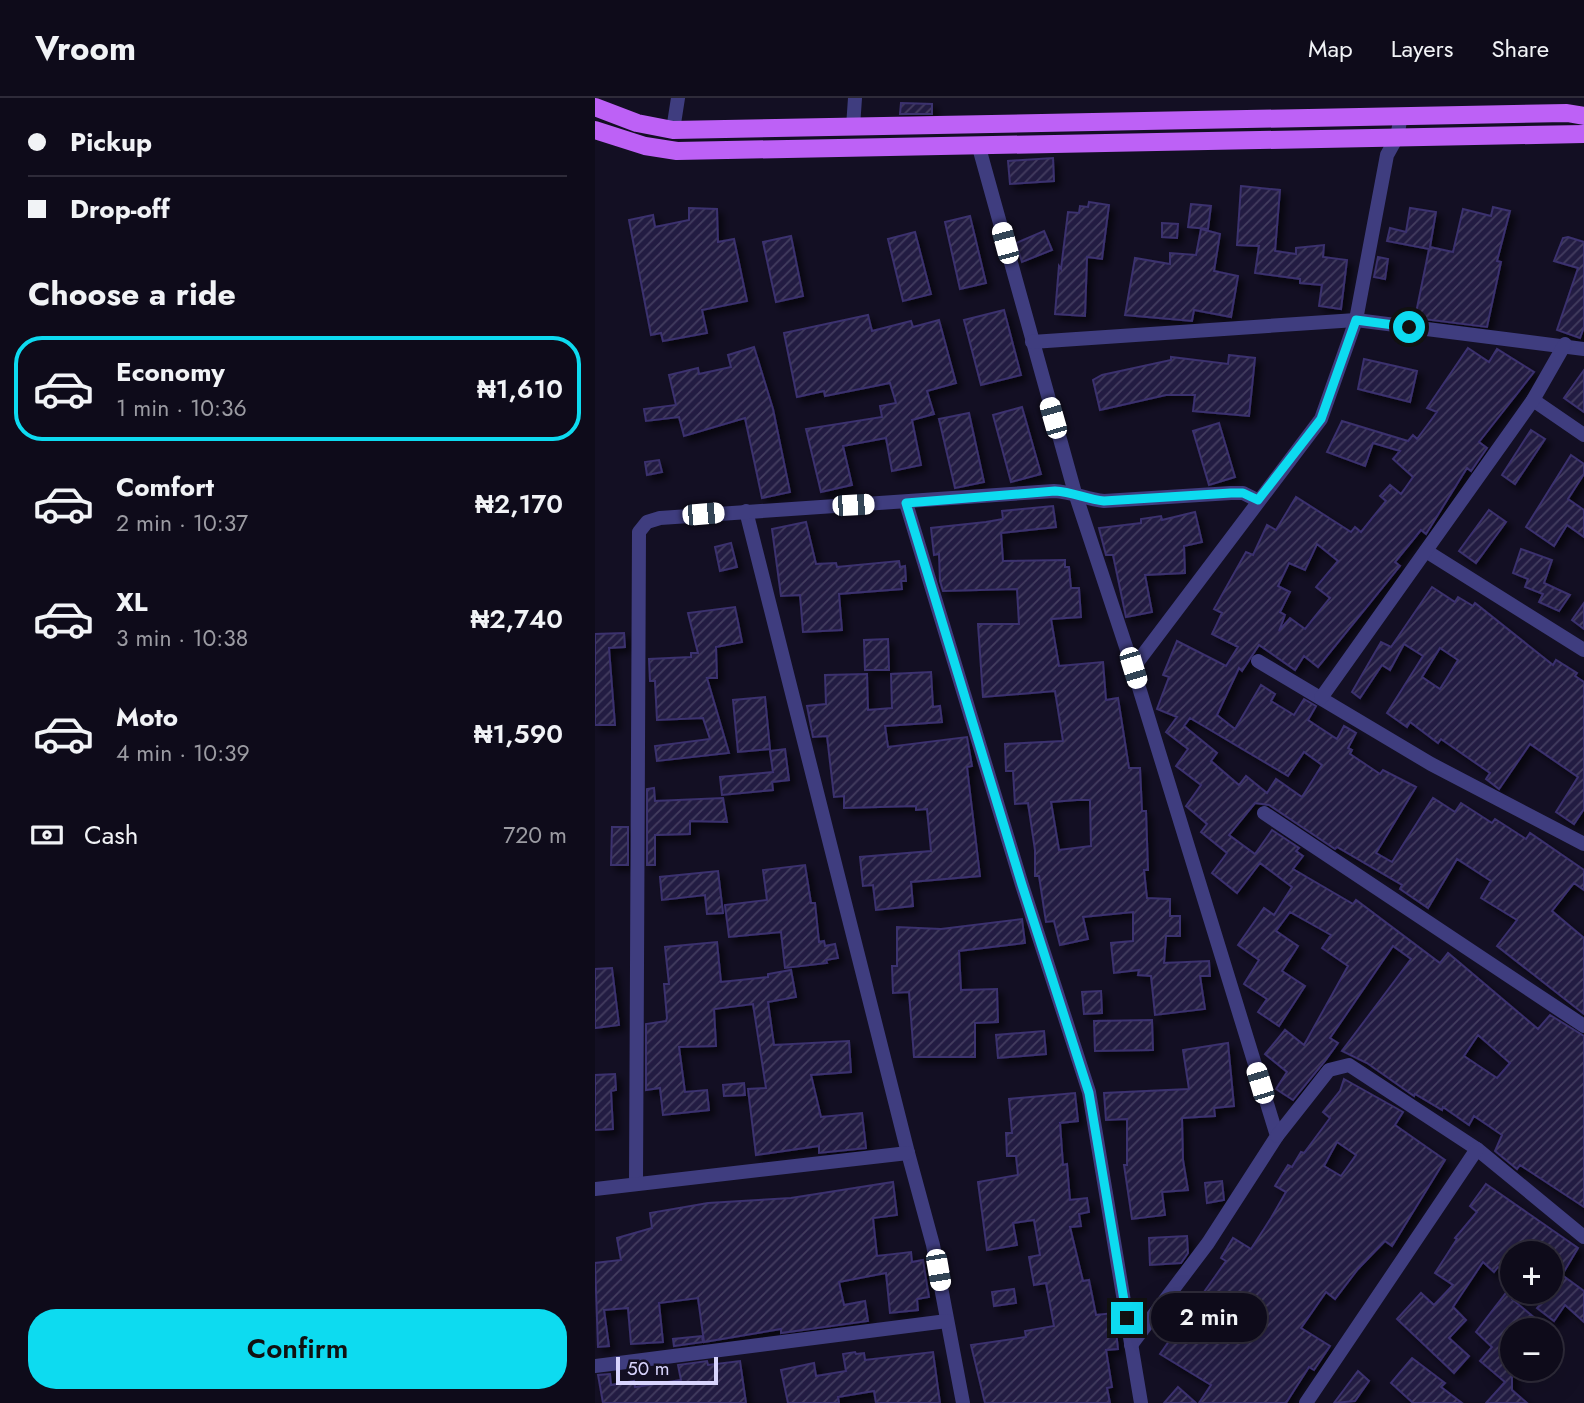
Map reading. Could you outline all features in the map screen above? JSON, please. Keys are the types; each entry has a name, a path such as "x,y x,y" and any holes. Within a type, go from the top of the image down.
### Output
{"main road":[{"path":"595,107 637,123 673,130 1401,116 1574,109"},
{"path":"595,130 645,146 677,151 1584,134"}],"street":[{"path":"673,130 678,98"},
{"path":"853,127 855,98"},
{"path":"1133,668 1321,419 1356,320 1387,155 1397,137 1401,116"},
{"path":"978,144 1075,492 1133,668 1277,1136"},
{"path":"1032,342 1356,320 1565,344 1584,349"},
{"path":"1321,698 1533,400 1565,344"},
{"path":"1533,400 1584,435"},
{"path":"636,1184 639,532 647,522 660,518 746,511 1075,492 1087,499 1104,501 1231,493 1243,493 1258,500"},
{"path":"906,503 1022,885 1089,1093 1141,1403"},
{"path":"746,511 933,1245 963,1403"},
{"path":"1426,551 1584,650"},
{"path":"1258,662 1431,764 1584,844"},
{"path":"1264,813 1584,1026"},
{"path":"1131,1345 1208,1243 1277,1136 1329,1070 1349,1065 1477,1149 1584,1237"},
{"path":"1306,1403 1477,1149"},
{"path":"595,1189 908,1153"},
{"path":"595,1366 947,1321"}],"building":[{"path":"901,103 932,104 932,114 900,114"},
{"path":"1053,158 1054,181 1010,184 1008,161"},
{"path":"1241,186 1280,190 1275,251 1296,254 1296,248 1324,245 1323,257 1347,260 1341,309 1319,306 1322,285 1255,273 1259,246 1237,245"},
{"path":"1089,202 1109,205 1102,259 1087,257 1085,316 1055,314 1059,266 1061,269 1068,212 1079,213 1080,206 1088,207"},
{"path":"1191,204 1211,206 1208,229 1188,227"},
{"path":"1493,207 1510,211 1497,261 1501,262 1487,327 1415,318 1429,249 1387,241 1390,228 1406,232 1410,208 1436,212 1430,247 1453,252 1463,209 1491,216"},
{"path":"689,208 717,209 718,242 734,239 747,301 702,310 707,333 663,341 661,333 651,335 629,220 653,215 655,227 689,220"},
{"path":"970,216 986,283 960,289 945,222"},
{"path":"1162,223 1178,224 1177,238 1162,237"},
{"path":"1201,229 1220,234 1214,271 1238,276 1231,317 1194,310 1192,321 1125,315 1135,258 1170,264 1170,253 1196,255"},
{"path":"1044,231 1052,250 1022,262 1016,243"},
{"path":"915,232 931,294 903,301 888,239"},
{"path":"791,236 803,296 776,302 763,242"},
{"path":"1563,238 1584,242 1584,327 1580,338 1557,330 1578,268 1554,261"},
{"path":"1378,257 1388,259 1385,279 1374,277"},
{"path":"1004,310 1021,375 981,385 964,320"},
{"path":"868,315 872,331 911,321 913,327 939,320 956,383 927,391 934,414 912,420 921,465 892,471 886,438 843,446 852,485 821,492 806,429 882,417 880,406 896,403 890,383 825,396 824,391 797,397 784,333"},
{"path":"754,347 773,409 790,492 762,498 745,418 684,436 679,417 646,421 644,409 676,405 669,375 698,368 699,374 731,367 728,355"},
{"path":"1468,348 1489,362 1497,349 1534,372 1479,442 1487,448 1471,471 1467,468 1426,534 1421,530 1395,562 1400,566 1318,667 1304,656 1295,670 1259,645 1242,671 1239,668 1217,715 1235,729 1261,685 1275,694 1271,701 1294,715 1304,699 1316,706 1308,720 1337,739 1344,726 1356,733 1348,748 1352,750 1350,754 1380,774 1383,770 1416,787 1376,853 1392,862 1433,798 1455,812 1461,803 1492,823 1495,819 1526,839 1530,833 1584,870 1584,890 1574,883 1552,911 1584,938 1584,1014 1497,946 1517,920 1481,898 1491,881 1457,859 1428,908 1400,889 1402,885 1337,847 1335,849 1269,805 1255,803 1229,835 1255,854 1272,830 1299,848 1296,851 1303,856 1293,869 1353,904 1356,900 1440,963 1448,953 1538,1029 1550,1015 1584,1036 1584,1207 1520,1165 1517,1169 1495,1151 1502,1135 1474,1116 1469,1125 1443,1107 1442,1110 1415,1094 1414,1096 1367,1063 1342,1051 1411,959 1393,946 1330,1038 1338,1043 1325,1061 1293,1100 1276,1089 1287,1072 1265,1054 1285,1030 1304,1045 1348,966 1322,948 1331,935 1290,912 1276,931 1298,946 1282,971 1305,986 1279,1026 1258,1012 1267,999 1244,984 1259,960 1238,945 1264,908 1274,915 1292,887 1260,863 1237,893 1212,873 1227,853 1201,832 1207,824 1186,806 1201,785 1176,766 1188,749 1166,732 1177,717 1157,709 1169,677 1163,675 1177,641 1226,666 1238,647 1212,634 1222,613 1214,609 1246,552 1253,555 1267,525 1276,530 1296,497 1351,532 1355,527 1361,532 1386,501 1380,496 1390,485 1401,494 1413,477 1393,459 1400,451 1373,443 1365,466 1327,452 1342,421 1408,441 1413,435 1417,439 1437,412 1427,408","holes":["1317,544 1338,561 1316,587 1330,598 1305,629 1290,618 1279,631 1285,615 1280,612 1290,592 1278,586 1289,563 1305,570","1190,718 1288,776 1304,752 1322,765 1302,797 1276,779 1267,793 1246,776 1239,785 1211,761 1217,753 1184,726","1478,1035 1510,1063 1497,1078 1464,1056"]},
{"path":"1229,355 1255,358 1249,416 1193,411 1195,395 1166,395 1100,410 1093,380 1102,375 1171,360 1171,357 1228,364"},
{"path":"1364,359 1417,371 1410,402 1358,389"},
{"path":"1584,370 1584,412 1564,398"},
{"path":"1022,407 1041,474 1011,482 993,415"},
{"path":"969,413 984,482 955,488 939,419"},
{"path":"1219,423 1235,477 1209,485 1193,431"},
{"path":"1531,430 1545,439 1515,484 1502,475"},
{"path":"1571,455 1584,464 1584,474 1568,499 1584,510 1584,537 1567,525 1554,546 1526,527"},
{"path":"659,460 662,472 647,475 645,462"},
{"path":"1053,506 1056,527 1001,533 1003,561 1065,560 1065,567 1069,567 1071,588 1079,588 1081,617 1051,619 1059,666 1103,662 1106,700 1118,698 1129,768 1140,768 1142,811 1146,811 1148,870 1144,870 1147,898 1170,899 1170,916 1180,916 1180,936 1166,936 1164,963 1209,961 1210,976 1200,976 1205,1009 1155,1015 1151,976 1138,975 1139,970 1114,973 1111,943 1133,941 1133,912 1083,917 1088,939 1060,945 1054,921 1046,922 1039,876 1035,876 1035,850 1028,803 1015,804 1013,771 1006,771 1005,744 1063,741 1055,691 983,697 978,624 1019,624 1017,589 943,591 939,554 934,555 931,528 1003,519 1002,511","holes":["1090,800 1091,846 1059,850 1051,802"]},
{"path":"1489,510 1506,522 1476,563 1459,551"},
{"path":"1195,512 1202,542 1184,546 1185,573 1145,575 1152,612 1126,617 1113,555 1106,555 1099,528 1141,523 1141,519 1161,516 1162,520"},
{"path":"806,522 816,564 836,563 837,567 899,561 900,567 905,566 906,581 901,581 902,589 839,594 842,630 803,632 800,595 781,596 772,529"},
{"path":"731,543 737,567 720,571 715,547"},
{"path":"1521,549 1552,560 1544,583 1570,595 1559,611 1539,602 1543,594 1525,587 1528,579 1513,573"},
{"path":"1432,587 1455,602 1458,597 1473,606 1475,603 1553,665 1556,660 1577,673 1575,676 1584,682 1584,809 1574,824 1556,812 1578,777 1530,744 1499,789 1486,779 1490,773 1441,739 1438,743 1410,722 1407,727 1387,713 1423,656 1404,644 1390,670 1382,665 1360,698 1352,692 1381,642 1391,647","holes":["1440,648 1458,660 1440,689 1422,677"]},
{"path":"1584,603 1584,629 1572,620"},
{"path":"735,607 742,642 716,647 717,678 707,678 729,753 657,761 655,746 710,739 703,718 657,720 655,681 650,681 649,659 691,657 691,653 698,653 688,613"},
{"path":"624,633 625,647 609,648 615,725 595,725 595,634"},
{"path":"888,639 889,670 865,670 864,640"},
{"path":"931,672 933,707 940,706 942,722 885,726 888,747 967,737 972,766 967,767 980,876 911,882 913,906 876,910 873,885 863,886 860,857 931,851 927,809 916,810 916,806 844,808 844,796 834,797 827,736 813,737 807,706 826,704 825,675 867,674 868,710 892,708 891,674"},
{"path":"765,697 770,749 738,752 733,700"},
{"path":"785,749 789,780 772,782 773,790 722,795 720,777 773,772 770,751"},
{"path":"654,788 655,801 723,798 727,822 690,821 690,834 655,835 655,865 647,865 647,789"},
{"path":"612,827 628,827 628,865 611,865"},
{"path":"805,865 811,903 815,903 819,942 824,941 825,946 835,944 838,958 826,960 827,963 785,968 781,932 729,937 725,905 767,900 763,870"},
{"path":"718,871 723,913 707,914 705,895 662,900 660,877"},
{"path":"1022,919 1025,943 959,951 961,990 997,989 998,1022 975,1023 975,1057 914,1057 909,992 893,993 892,966 897,966 897,927 941,929"},
{"path":"717,942 721,982 768,977 768,974 791,970 796,997 768,1002 774,1045 849,1041 851,1072 811,1075 821,1117 862,1113 866,1148 819,1153 819,1146 756,1155 748,1089 766,1088 753,1004 714,1009 716,1046 679,1047 685,1092 707,1090 709,1110 663,1115 660,1088 646,1090 646,1024 666,1021 667,1018 664,984 669,984 665,947"},
{"path":"612,968 619,1025 595,1028 595,969"},
{"path":"1101,991 1102,1013 1084,1014 1082,992"},
{"path":"1152,1020 1153,1050 1095,1051 1094,1021"},
{"path":"1044,1031 1046,1054 998,1058 996,1035"},
{"path":"1228,1043 1234,1106 1214,1108 1215,1116 1182,1118 1183,1160 1188,1190 1162,1192 1165,1215 1132,1219 1124,1165 1127,1165 1127,1119 1106,1120 1104,1093 1189,1089 1183,1050"},
{"path":"615,1074 616,1090 611,1091 613,1129 595,1130 595,1075"},
{"path":"1344,1079 1403,1112 1395,1125 1445,1160 1392,1246 1385,1241 1358,1269 1335,1299 1326,1292 1301,1328 1330,1346 1314,1370 1309,1367 1286,1403 1199,1403 1211,1385 1160,1354 1226,1261 1221,1258 1233,1238 1251,1249 1286,1192 1275,1186 1288,1165 1292,1167 1330,1118 1323,1112 1340,1091","holes":["1337,1142 1356,1155 1341,1176 1324,1166"]},
{"path":"744,1083 745,1095 724,1096 723,1085"},
{"path":"1075,1093 1078,1121 1060,1123 1063,1165 1067,1164 1070,1200 1087,1198 1089,1212 1079,1214 1081,1226 1070,1227 1083,1281 1089,1280 1096,1315 1114,1313 1118,1349 1106,1350 1112,1387 1107,1388 1110,1403 985,1403 971,1345 1026,1337 1025,1331 1054,1326 1046,1283 1034,1285 1029,1257 1040,1255 1034,1220 1013,1223 1017,1245 987,1250 978,1182 1018,1175 1016,1156 1007,1156 1006,1133 1012,1133 1009,1099"},
{"path":"1222,1181 1224,1200 1207,1203 1205,1183"},
{"path":"893,1182 897,1215 873,1218 877,1256 911,1252 912,1262 923,1260 929,1297 917,1299 918,1310 890,1313 886,1273 839,1282 844,1305 865,1301 868,1321 781,1333 781,1329 704,1342 698,1298 659,1303 663,1342 631,1344 628,1308 604,1310 609,1346 598,1347 595,1263 621,1260 617,1238 652,1228 650,1213 708,1203 791,1198"},
{"path":"1486,1184 1578,1248 1563,1273 1563,1241 1500,1241 1500,1268 1498,1267 1494,1272 1483,1262 1453,1307 1466,1320 1449,1338 1469,1356 1454,1373 1397,1319 1421,1293 1434,1305 1453,1285 1435,1273 1457,1239 1455,1238 1477,1212 1470,1206"},
{"path":"1187,1236 1188,1253 1181,1263 1150,1265 1149,1238"},
{"path":"1563,1276 1584,1291 1584,1322 1565,1305 1556,1318 1550,1318 1537,1308 1540,1304 1563,1304"},
{"path":"1014,1289 1016,1303 994,1306 992,1292"},
{"path":"1500,1301 1500,1304 1518,1304 1535,1318 1500,1318 1500,1378 1480,1361 1492,1347 1476,1332"},
{"path":"702,1336 703,1342 674,1346 673,1339"},
{"path":"933,1352 940,1403 876,1403 874,1391 838,1397 839,1403 788,1403 781,1370 814,1363 816,1376 846,1371 843,1354 864,1353 865,1360"},
{"path":"1412,1358 1445,1383 1441,1387 1462,1403 1413,1403 1391,1383"},
{"path":"707,1361 708,1365 740,1361 746,1403 603,1403 598,1375 610,1374 611,1385 634,1381 635,1387 681,1380 678,1365"},
{"path":"1358,1371 1369,1381 1355,1401 1334,1403"},
{"path":"1512,1381 1512,1390 1527,1403 1486,1403 1505,1382"},
{"path":"1178,1387 1196,1403 1164,1403"}],"route":[{"path":"1127,1318 1089,1093 1022,885 906,503 1055,491 1075,492 1087,499 1104,501 1231,493 1243,493 1258,500 1291,461 1321,419 1356,320 1409,327"}]}
